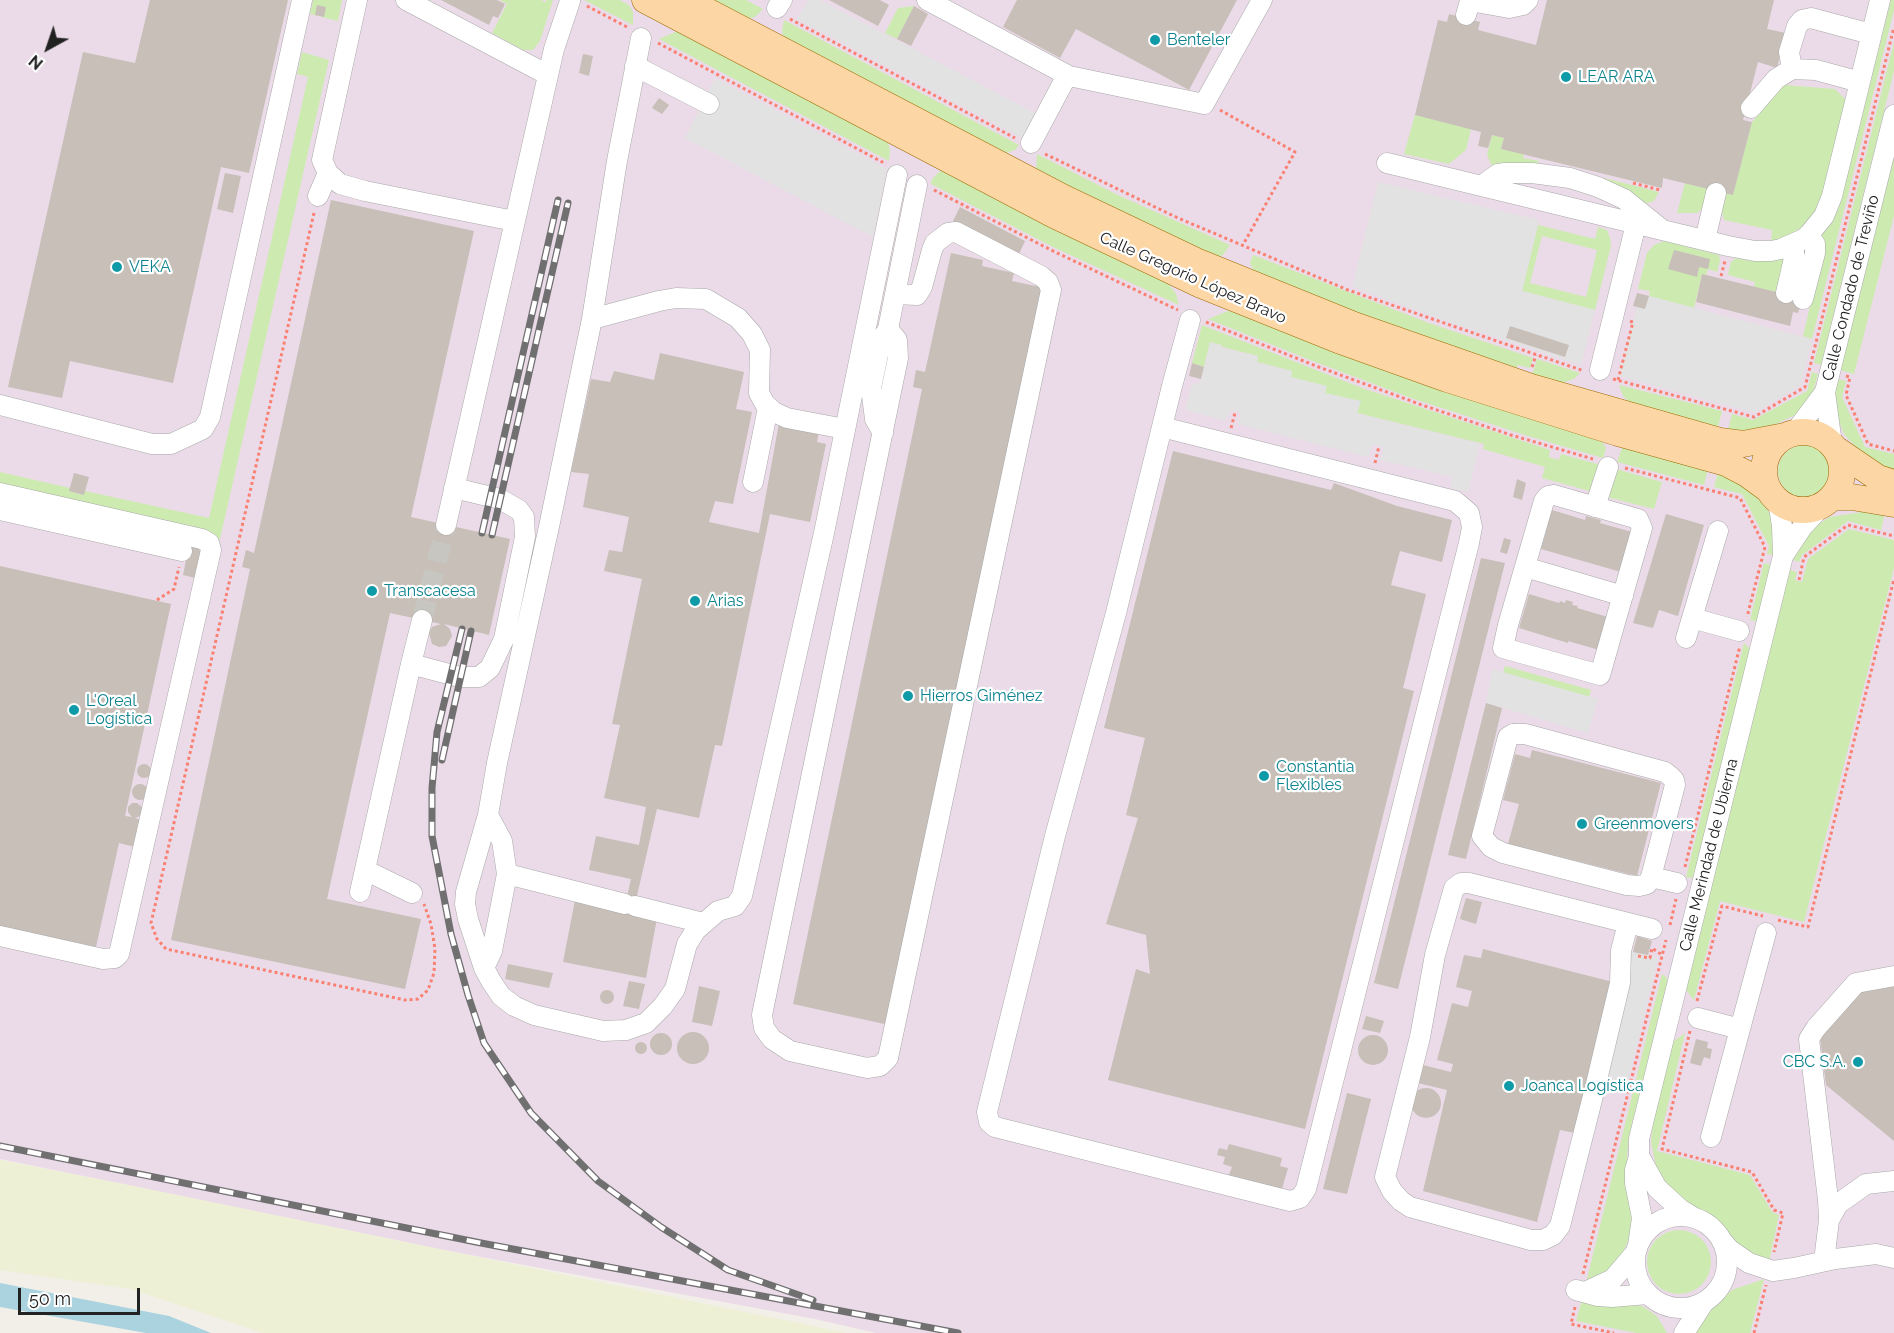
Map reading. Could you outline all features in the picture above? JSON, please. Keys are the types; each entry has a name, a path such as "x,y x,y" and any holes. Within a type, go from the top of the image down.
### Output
{"main road":[{"name":"Calle Gregorio López Bravo","path":"645,0 1054,216 1201,285 1338,340 1447,379 1609,430 1726,463 1747,474 1773,496"},
{"name":"Calle Gregorio López Bravo","path":"686,0 1064,198 1196,261 1354,325 1531,387 1720,441 1743,444 1790,434"},
{"path":"1894,483 1878,478 1815,433 1790,434 1773,446 1765,460 1764,474 1773,496 1785,506 1799,510 1814,510 1827,502 1852,497 1894,504"},
{"path":"1827,502 1841,483 1843,475 1841,459 1835,447"}],"street":[{"path":"0,405 152,444 171,444 203,429 210,417 302,0"},
{"path":"357,0 322,160 328,173 340,184 365,191 514,221"},
{"path":"406,0 548,75"},
{"path":"927,0 1069,76 1204,104 1263,0"},
{"path":"1466,15 1470,2 1509,8 1523,5 1528,0"},
{"path":"1387,163 1705,240 1755,251 1771,252 1791,245 1808,235 1824,216 1832,196 1880,0"},
{"path":"446,525 548,75 570,1"},
{"path":"1792,69 1789,52 1797,26 1802,20 1811,18 1871,34"},
{"path":"641,38 617,161 592,319 488,814 469,880 465,904 484,968 501,996 534,1016 603,1031 626,1030 646,1023 675,990 687,944 703,923 718,911 735,906 746,887 825,533 897,175"},
{"path":"635,66 709,104"},
{"path":"1751,108 1776,79 1792,69 1816,70 1860,82"},
{"path":"1029,144 1069,76"},
{"name":"Calle Condado de Treviño","path":"1835,447 1825,392 1894,115"},
{"path":"318,196 328,173"},
{"path":"1481,186 1498,174 1505,173 1532,173 1570,178 1624,199 1662,230"},
{"path":"896,294 917,295 922,287 935,243 948,233 956,232 1041,276 1048,282 1051,290 888,1058 880,1066 867,1068 790,1051 772,1039 764,1028 762,1015 883,433 875,419 871,388 881,340 888,329 896,294 917,185"},
{"path":"1705,240 1716,193"},
{"path":"1599,374 1636,224"},
{"path":"1791,245 1794,249 1794,296 1815,253 1815,244 1808,235"},
{"path":"592,319 676,298 706,299 738,318 752,334 760,350 759,393 768,408 787,418 845,429"},
{"path":"1162,427 1455,501 1469,513 1472,527 1306,1189 1300,1198 1290,1201 995,1127 989,1122 987,1112 1053,848 1116,613 1162,427 1190,320"},
{"name":"Calle Condado de Treviño","path":"1790,434 1825,392"},
{"path":"753,482 768,408"},
{"path":"1595,507 1608,467"},
{"path":"411,664 460,677 479,676 490,668 504,639 525,537 524,517 519,510 500,499 454,488"},
{"path":"0,493 202,539 209,543 211,550 119,954 115,958 103,959 0,936"},
{"path":"1554,495 1595,507 1638,519 1642,528 1600,675 1503,648 1544,501 1548,496 1554,495"},
{"name":"Calle Merindad de Ubierna","path":"1637,1249 1642,1218 1635,1183 1635,1170 1644,1115 1783,556 1782,526 1773,496"},
{"name":"Calle Merindad de Ubierna","path":"1783,556 1803,526 1827,502"},
{"path":"0,510 182,551"},
{"path":"1686,638 1718,531"},
{"path":"1525,567 1623,596"},
{"path":"1692,618 1739,631"},
{"path":"360,892 422,620"},
{"path":"1525,734 1665,772 1670,776 1675,785 1651,877 1647,884 1627,885 1503,853 1491,847 1482,836 1508,736 1525,734"},
{"path":"484,968 492,951 506,881 502,841 488,814"},
{"path":"365,870 412,893"},
{"path":"1651,877 1677,883"},
{"path":"506,881 630,905 703,923"},
{"path":"1628,923 1621,951 1620,983 1596,1084 1560,1226 1553,1235 1543,1240 1531,1239 1410,1207 1401,1201 1385,1178 1419,1037 1435,955 1454,888 1461,883 1468,883 1628,923 1652,929"},
{"path":"1711,1137 1769,923"},
{"path":"1824,1261 1828,1220 1809,1039 1850,987 1863,981 1894,976"},
{"path":"1695,1017 1740,1029"},
{"path":"1639,1156 1657,1188 1680,1209 1711,1226 1723,1242 1739,1257 1768,1270"},
{"path":"1828,1220 1838,1204 1866,1184 1894,1181"},
{"path":"1580,1291 1613,1279 1637,1249 1644,1234 1654,1224 1680,1215 1693,1217"},
{"path":"1684,1333 1724,1281 1727,1255 1723,1242"},
{"path":"1637,1249 1635,1268 1640,1282 1672,1322 1677,1333"},
{"path":"1580,1291 1598,1296 1654,1299 1675,1308 1690,1308 1738,1278 1768,1270 1794,1268 1824,1261 1876,1254 1894,1258"}],"path":[{"path":"782,8 1029,144 1178,218 1348,290 1618,380 1754,417 1805,387 1894,27"},
{"path":"1204,104 1224,111 1295,152 1244,243"},
{"path":"318,196 151,923 157,939 166,949 393,998 418,999 428,990 434,973 435,949 426,905 412,893"},
{"path":"1618,380 1633,322"},
{"path":"1850,377 1846,395 1868,444 1894,451"},
{"path":"1799,580 1804,557 1848,525 1894,536"},
{"path":"1754,1333 1783,1213 1774,1210 1752,1173 1662,1149 1722,906 1769,923 1808,927 1894,579"},
{"path":"1580,1291 1571,1324 1614,1333"}],"shaded area":[{"path":"0,0 1894,0 1894,1333 876,1333 815,1319 454,1252 0,1159"},
{"path":"808,0 820,0 1035,113 1022,138 797,19"},
{"path":"715,78 887,169 873,237 685,138"},
{"path":"1378,182 1539,220 1522,291 1595,310 1581,365 1449,322 1352,287","holes":["1506,338 1569,345 1565,357"]},
{"path":"1649,296 1812,339 1801,385 1755,413 1619,376 1637,307 1645,309"},
{"path":"1210,342 1222,345 1222,348 1258,356 1257,363 1292,371 1291,377 1327,386 1325,393 1361,401 1357,413 1480,444 1468,492 1450,488 1452,477 1381,460 1383,447 1372,445 1369,457 1238,424 1241,412 1230,410 1226,421 1185,410 1192,384 1199,383 1201,379"},
{"path":"1492,669 1598,699 1588,733 1486,703"},
{"path":"1627,950 1658,958 1625,1093 1600,1086"}],"green space":[{"path":"313,0 342,0 338,21 310,14"},
{"path":"500,0 541,0 545,2 553,0 540,41 533,50 523,50 492,33 507,4"},
{"path":"584,0 620,0 629,5 633,12 633,25"},
{"path":"710,0 746,0 763,9 755,17 746,19"},
{"path":"1891,0 1894,0 1894,10 1812,339 1803,336 1823,251 1820,235 1827,229 1841,201"},
{"path":"914,6 897,39 885,33 898,8"},
{"path":"784,20 1019,145 1015,150 1000,153 784,39 782,31"},
{"path":"678,31 888,141 889,161 659,39"},
{"path":"1894,42 1894,71 1821,365 1814,363"},
{"path":"302,52 329,60 220,539 0,488 0,472 70,488 69,491 83,495 85,491 209,518 308,77 297,74"},
{"path":"1784,85 1835,89 1845,99 1845,104 1818,209 1802,227 1788,236 1771,241 1772,230 1724,220 1722,211 1725,193 1733,194 1752,122"},
{"path":"1415,115 1471,129 1466,150 1449,164 1404,154"},
{"path":"1492,135 1504,138 1501,149 1524,154 1523,158 1539,161 1538,164 1492,166 1487,155"},
{"path":"1037,154 1120,196 1230,245 1223,255 1216,257 1036,172"},
{"path":"1894,156 1894,216 1854,374 1840,370"},
{"path":"940,171 1168,283 1176,294 1179,305 1053,247 931,184 932,179"},
{"path":"1604,178 1659,192 1654,201 1644,204 1603,182"},
{"path":"1685,183 1708,189 1704,207 1697,213 1677,213"},
{"path":"1538,225 1595,239 1598,227 1607,230 1611,246 1595,310 1522,291","holes":["1542,236 1597,250 1586,297 1530,283"]},
{"path":"1664,241 1719,255 1717,272 1708,269 1706,275 1702,274 1694,308 1649,296 1650,291 1638,289 1647,253 1654,245"},
{"path":"1253,255 1429,323 1533,358 1530,368 1518,365 1516,370 1467,354 1256,275 1250,263"},
{"path":"1736,258 1750,261 1783,258 1787,261 1781,293 1754,287 1755,282 1728,275 1731,262"},
{"path":"1228,311 1425,385 1601,440 1606,448 1603,458 1411,398 1208,319"},
{"path":"1202,325 1362,388 1550,450 1549,457 1559,460 1561,454 1601,465 1593,492 1542,478 1545,467 1483,449 1484,444 1357,413 1360,401 1324,393 1326,386 1290,377 1292,371 1257,362 1258,356 1210,342 1204,367 1192,363"},
{"path":"1537,359 1580,373 1574,379 1561,383 1532,375"},
{"path":"1812,372 1818,374 1814,389 1803,408 1795,415 1772,426 1751,430 1728,430 1732,414 1753,420 1807,391"},
{"path":"1838,379 1846,381 1842,397 1865,447 1894,454 1894,471 1878,465 1862,454 1844,434 1835,411"},
{"path":"1619,385 1722,411 1718,427 1632,405 1623,396"},
{"path":"1804,445 1818,449 1826,457 1830,471 1826,485 1818,493 1804,497 1790,493 1782,485 1778,471 1782,457 1790,449"},
{"path":"1622,448 1708,469 1704,485 1617,462"},
{"path":"1616,469 1662,482 1654,509 1607,497"},
{"path":"1718,472 1739,482 1768,510 1773,523 1775,547 1773,555 1767,554 1769,546 1742,494 1714,487"},
{"path":"1862,512 1885,512 1881,530 1848,521 1802,555 1799,562 1793,560 1799,545 1812,529 1822,522 1830,517"},
{"path":"1849,529 1894,540 1894,568 1804,922 1720,901 1694,1000 1686,990 1789,573 1790,570 1797,572 1795,580 1802,582 1808,559"},
{"path":"1764,563 1771,565 1757,621 1750,620"},
{"path":"1744,643 1751,650 1694,875 1692,878 1686,877"},
{"path":"1505,666 1591,690 1589,697 1503,673"},
{"path":"1662,974 1667,978 1667,984 1629,1136 1627,1179 1633,1208 1632,1231 1622,1255 1608,1274 1586,1283"},
{"path":"1685,1033 1657,1151 1750,1175 1772,1212 1779,1215 1769,1262 1743,1251 1716,1219 1679,1197 1664,1180 1656,1166 1651,1142 1653,1122 1673,1042"},
{"path":"0,1160 847,1333 263,1333 130,1289 0,1270"},
{"path":"1673,1230 1685,1230 1702,1239 1709,1250 1711,1262 1709,1274 1702,1285 1685,1294 1673,1294 1661,1289 1652,1280 1647,1268 1647,1256 1652,1244 1661,1235"},
{"path":"1764,1279 1750,1333 1693,1333 1704,1315 1732,1290"},
{"path":"1582,1300 1642,1306 1657,1316 1667,1333 1637,1333 1576,1321"}],"water":[{"path":"0,1283 169,1316 211,1333 146,1333 0,1307"}],"building":[{"name":"VEKA","path":"150,0 288,0 249,173 221,167 173,383 70,361 62,398 8,387 83,52 135,63"},
{"path":"441,0 497,0 505,4 498,18 493,16 489,25"},
{"path":"829,0 880,0 889,5 878,26"},
{"name":"Benteler","path":"1017,0 1237,0 1189,90 1076,29 1060,58 1003,27"},
{"name":"LEAR ARA","path":"1547,0 1774,0 1767,29 1786,33 1777,68 1758,62 1743,120 1752,122 1733,195 1663,178 1662,188 1501,149 1504,138 1492,135 1488,148 1478,146 1481,132 1415,115 1438,20 1447,22 1449,14 1480,22 1478,30 1536,45"},
{"path":"317,5 326,7 324,17 315,15"},
{"path":"914,6 928,14 911,46 897,39"},
{"path":"583,54 593,56 589,76 579,73"},
{"path":"659,98 669,105 662,114 652,108"},
{"path":"225,173 241,176 233,213 217,209"},
{"name":"Transcacesa","path":"331,200 474,231 411,517 510,539 489,635 444,624 450,629 452,636 446,646 439,647 432,644 429,633 432,627 441,624 390,613 327,899 421,919 405,989 171,940 250,569 242,567 246,550 254,553"},
{"path":"960,207 1025,241 1018,256 953,221"},
{"path":"1674,250 1710,259 1708,269 1699,267 1697,277 1668,269"},
{"name":"Hierros Giménez","path":"951,253 983,260 982,266 1014,273 1012,281 1045,288 889,1025 793,1004 922,389 913,387 916,370 925,372"},
{"path":"1702,274 1797,297 1801,304 1798,313 1793,312 1790,326 1696,302"},
{"path":"1637,293 1649,296 1645,309 1633,306"},
{"path":"1510,326 1569,345 1565,357 1506,338"},
{"name":"Arias","path":"660,353 744,372 736,409 752,412 733,504 715,501 709,522 759,533 779,423 819,431 817,442 826,444 810,522 770,514 722,746 715,745 699,818 657,809 633,913 657,918 646,978 563,962 575,900 624,910 631,879 589,870 596,836 639,845 646,807 604,798 620,725 612,724 642,579 604,571 609,550 622,552 629,517 583,507 589,474 571,472 591,379 610,382 614,371 654,380"},
{"path":"1192,363 1204,367 1201,379 1189,376"},
{"name":"Constantia Flexibles","path":"1173,451 1331,490 1334,483 1397,506 1452,520 1442,562 1400,551 1391,585 1426,594 1403,688 1414,691 1305,1129 1108,1080 1136,969 1150,974 1146,935 1106,924 1138,818 1126,815 1145,738 1104,728"},
{"path":"74,473 89,477 84,495 69,491"},
{"path":"1517,479 1526,483 1522,500 1513,497"},
{"path":"1552,510 1585,520 1586,516 1601,520 1600,523 1632,532 1621,572 1541,549"},
{"path":"1666,514 1704,525 1678,616 1659,610 1653,628 1633,623"},
{"path":"1504,538 1511,540 1507,554 1500,552"},
{"path":"190,540 202,543 199,579 183,575"},
{"path":"1481,558 1505,563 1398,989 1374,983"},
{"name":"L'Oreal Logística","path":"0,566 171,604 125,816 132,817 128,812 128,807 132,803 137,803 143,808 142,815 135,818 141,820 135,847 119,843 96,947 0,926"},
{"path":"1529,594 1559,603 1560,601 1565,603 1566,600 1573,602 1572,605 1578,606 1577,608 1608,617 1599,650 1519,628"},
{"path":"1486,703 1502,708 1466,859 1448,855"},
{"name":"Greenmovers","path":"1532,750 1661,783 1637,876 1508,844 1519,804 1503,800 1515,754 1530,758"},
{"path":"141,764 147,764 151,771 147,778 141,778 137,774 137,768"},
{"path":"140,784 148,792 140,800 132,792"},
{"path":"1466,898 1482,902 1476,924 1460,919"},
{"path":"1637,936 1652,941 1648,955 1633,952"},
{"name":"Joanca Logística","path":"1483,949 1613,982 1575,1133 1560,1130 1537,1222 1423,1191 1447,1090 1418,1083 1423,1065 1451,1072 1453,1064 1437,1060 1452,1003 1468,1007 1472,991 1456,987 1464,955 1481,958"},
{"path":"508,964 553,973 549,988 505,979"},
{"path":"629,981 645,984 639,1009 623,1006"},
{"name":"CBC S.A.","path":"1894,985 1894,1141 1826,1085 1820,1038 1860,991"},
{"path":"699,986 720,991 712,1026 692,1022"},
{"path":"607,990 612,992 614,997 612,1002 607,1004 602,1002 600,997 602,992"},
{"path":"1366,1016 1384,1021 1380,1033 1362,1029"},
{"path":"693,1032 705,1036 709,1048 705,1060 693,1064 681,1060 677,1048 681,1036"},
{"path":"661,1033 669,1036 672,1044 669,1052 661,1055 653,1052 650,1044 653,1036"},
{"path":"1373,1035 1383,1040 1388,1050 1383,1060 1373,1065 1363,1060 1358,1050 1363,1040"},
{"path":"1696,1039 1708,1042 1707,1048 1712,1049 1710,1059 1704,1057 1701,1066 1690,1063"},
{"path":"643,1042 647,1048 643,1054 639,1054 635,1046"},
{"path":"1426,1088 1437,1092 1441,1103 1437,1114 1426,1118 1415,1114 1411,1103 1415,1092"},
{"path":"1347,1093 1371,1099 1347,1194 1323,1189"},
{"path":"1229,1144 1282,1158 1280,1166 1288,1168 1282,1189 1229,1175 1232,1167 1223,1164 1225,1157 1217,1155 1219,1148 1227,1150"}],"tunnel":[{"path":"422,620 446,525"}],"railway":[{"path":"482,533 558,200"},
{"path":"492,535 568,203"},
{"path":"462,629 437,732 432,788 432,836 451,934 484,1043 531,1113 598,1181 661,1227 728,1270 813,1300"},
{"path":"442,760 471,631"},
{"path":"0,1146 481,1243 958,1333"}],"place":[{"name":"Benteler","path":"1155,40"},
{"name":"LEAR ARA","path":"1566,77"},
{"name":"VEKA","path":"117,267"},
{"name":"Transcacesa","path":"372,591"},
{"name":"Arias","path":"695,601"},
{"name":"Hierros Giménez","path":"908,696"},
{"name":"L'Oreal Logística","path":"74,710"},
{"name":"Constantia Flexibles","path":"1264,776"},
{"name":"Greenmovers","path":"1582,824"},
{"name":"CBC S.A.","path":"1858,1062"},
{"name":"Joanca Logística","path":"1509,1086"}]}
